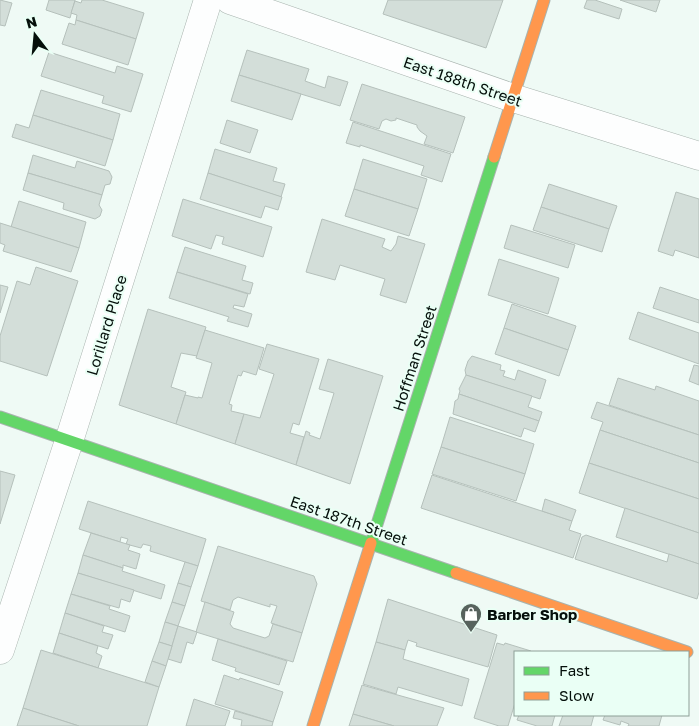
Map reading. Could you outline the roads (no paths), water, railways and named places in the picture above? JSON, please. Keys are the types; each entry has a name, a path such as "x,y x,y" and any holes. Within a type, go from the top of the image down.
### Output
{"street":[{"name":"Lorillard Place","path":"0,650 69,441 208,0"},
{"name":"East 188th Street","path":"230,0 513,98 699,156"},
{"name":"Hoffman Street","path":"313,726 544,0"},
{"name":"East 187th Street","path":"0,417 684,651"}],"place":[{"name":"Barber Shop","path":"471,633"}]}
